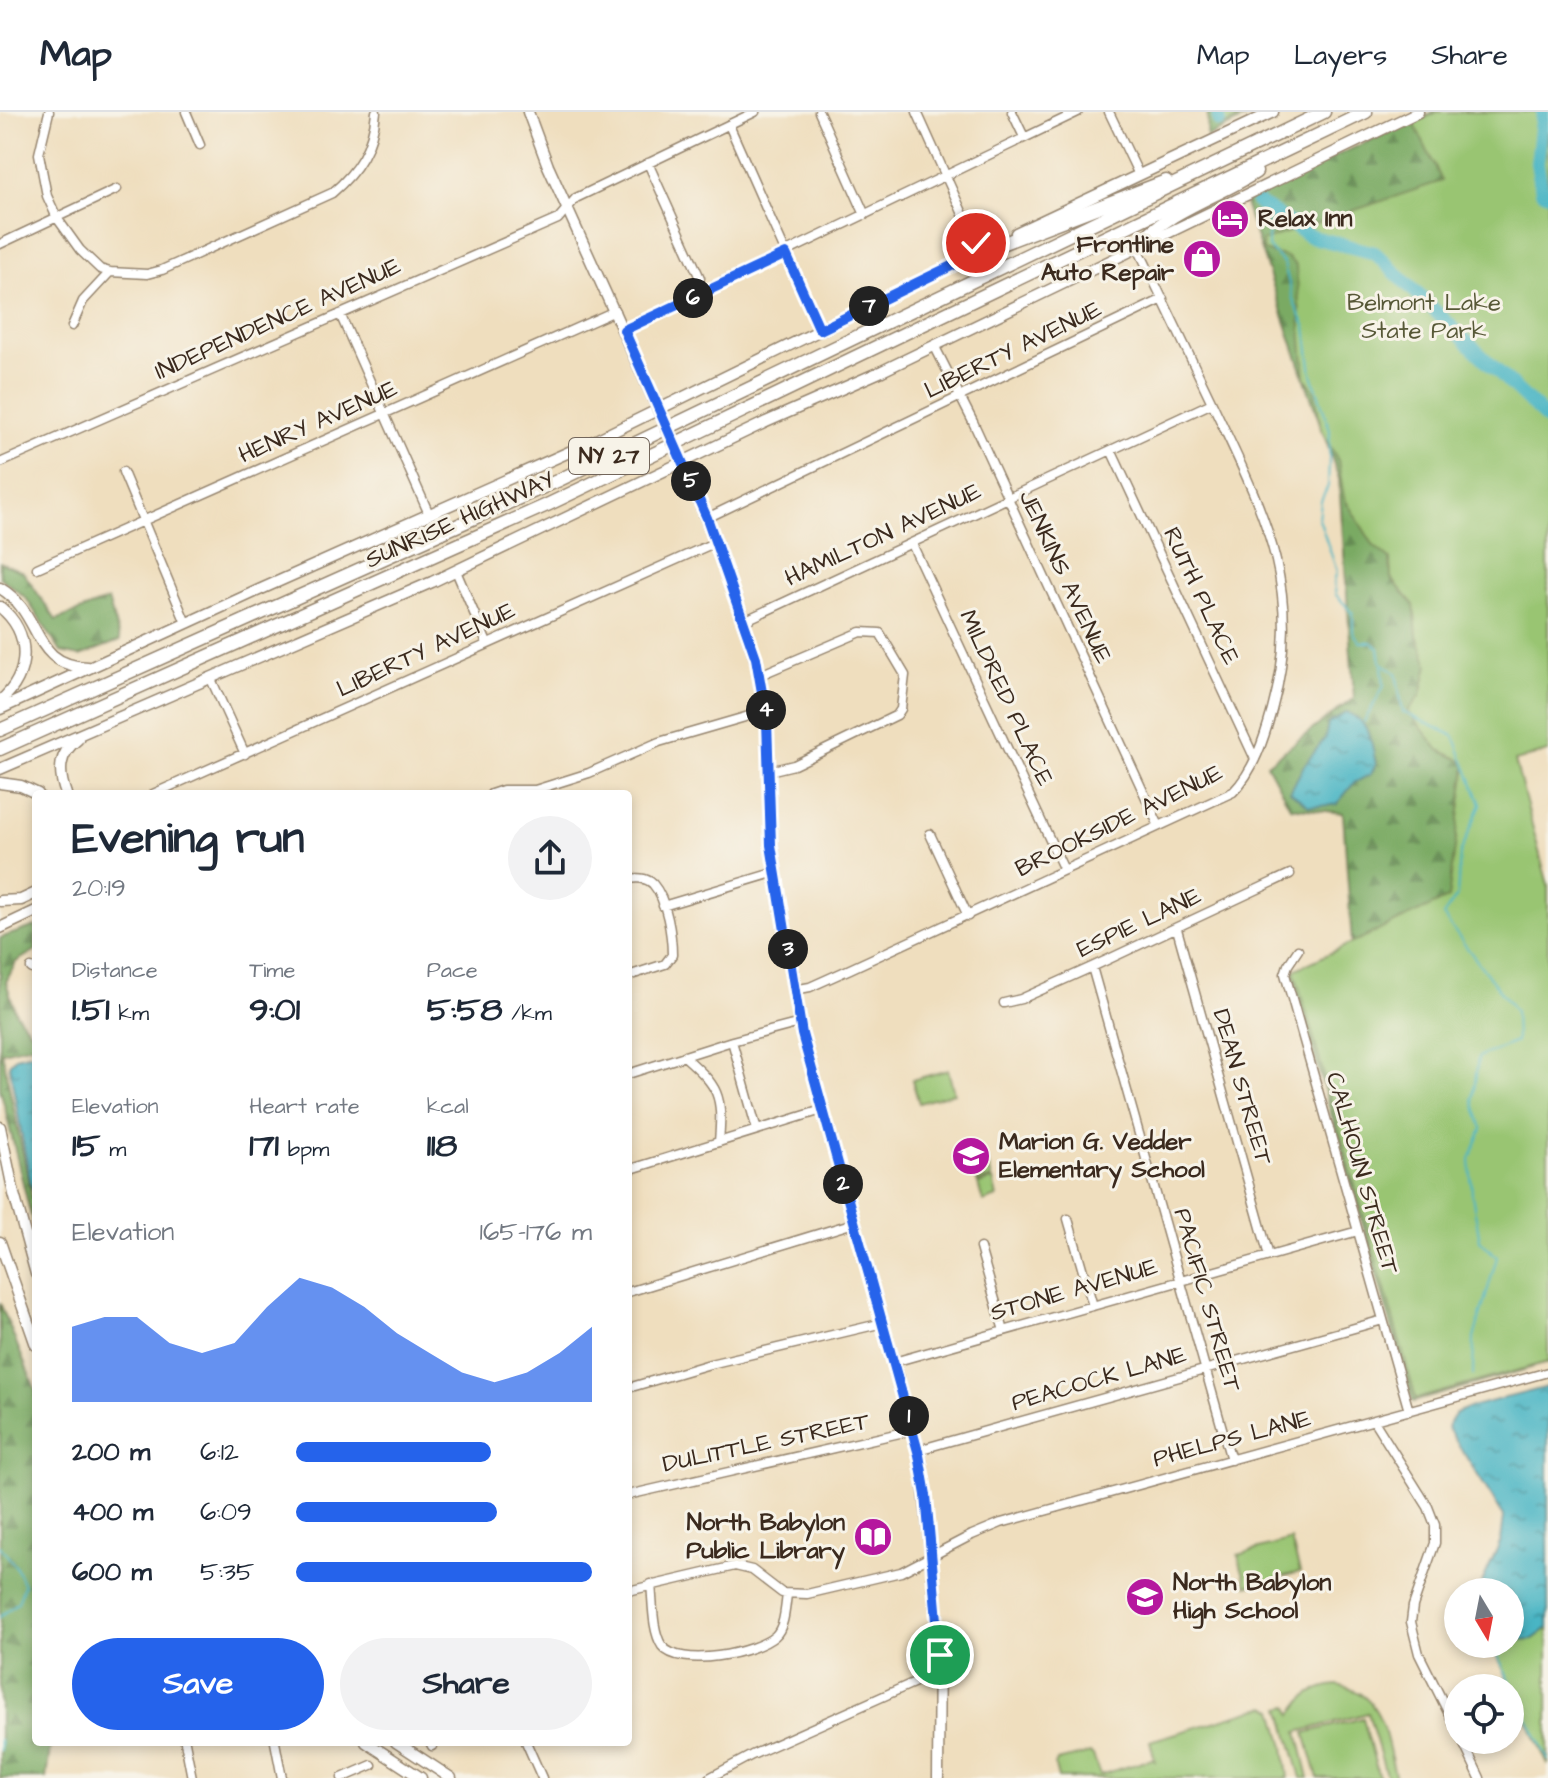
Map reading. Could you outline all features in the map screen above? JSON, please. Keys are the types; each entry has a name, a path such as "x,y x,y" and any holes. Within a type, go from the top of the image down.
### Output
{"highway":[{"name":"SUNRISE HIGHWAY","path":"0,730 504,505 1324,112"},
{"name":"SUNRISE HIGHWAY","path":"0,749 547,505 1366,112"},
{"path":"1137,246 1147,235 1182,212 1241,182 1302,143"},
{"path":"982,252 1151,185 1211,167"}],"main road":[{"path":"528,112 548,166 707,518 760,675 766,711 770,836 800,1023 913,1430 925,1488 941,1674 938,1778"},
{"name":"SUNRISE HIGHWAY","path":"0,709 616,431 1273,112"},
{"name":"SUNRISE HIGHWAY","path":"0,769 456,571 1418,112"},
{"path":"0,588 24,608 52,657 66,664 94,667"},
{"path":"0,607 20,633 24,660 17,683 0,701"},
{"path":"65,790 61,761 71,744 90,730"},
{"path":"0,783 32,791"},
{"path":"0,901 21,900 32,895"},
{"path":"0,928 32,913"},
{"path":"0,1127 32,1260"},
{"path":"0,1242 32,1334"},
{"path":"372,1746 421,1778"},
{"path":"402,1746 451,1778"}],"street":[{"path":"49,112 39,154 47,196 57,218 90,261 110,272 137,274 162,270 332,193 362,162 370,145 376,112"},
{"path":"186,112 200,145"},
{"name":"INDEPENDENCE AVENUE","path":"0,463 558,219 576,198 755,112"},
{"path":"819,112 865,215"},
{"path":"917,112 982,252"},
{"path":"1012,112 1024,137"},
{"path":"624,330 1078,112"},
{"path":"1109,112 1139,175"},
{"path":"729,125 820,330"},
{"path":"648,163 700,278"},
{"path":"0,245 117,189"},
{"name":"BROOKSIDE AVENUE","path":"794,990 810,987 968,916 1233,792 1243,782 1255,759 1281,677 1284,604 1273,546 1258,500 1137,246"},
{"path":"72,326 83,301 110,272"},
{"name":"LIBERTY AVENUE","path":"707,518 1163,299"},
{"name":"HENRY AVENUE","path":"37,568 615,311"},
{"path":"340,314 429,514"},
{"name":"JENKINS AVENUE","path":"934,345 1159,826"},
{"name":"HAMILTON AVENUE","path":"744,621 1212,403"},
{"name":"RUTH PLACE","path":"1111,450 1255,759"},
{"path":"123,472 186,623"},
{"name":"LIBERTY AVENUE","path":"162,790 716,542"},
{"name":"MILDRED PLACE","path":"912,544 1064,870"},
{"path":"456,571 487,643"},
{"path":"760,675 861,632 874,631 885,638 905,675 901,709 890,720 794,765 769,771"},
{"path":"211,679 245,754"},
{"path":"503,790 535,790 589,773 659,742 766,711"},
{"path":"930,834 968,916"},
{"path":"663,906 776,872"},
{"name":"ESPIE LANE","path":"1004,1003 1021,999 1177,929 1290,874"},
{"path":"632,879 643,878 652,884 663,906 672,944 672,955 665,964 632,975"},
{"name":"DEAN STREET","path":"1177,929 1269,1256"},
{"name":"CALHOUN STREET","path":"1298,950 1285,974 1409,1411"},
{"name":"PACIFIC STREET","path":"1092,967 1231,1460"},
{"path":"632,1073 800,1023"},
{"path":"732,1041 757,1130"},
{"path":"684,1056 713,1081 722,1112 719,1142"},
{"path":"632,1169 822,1110"},
{"path":"1068,1219 1093,1306"},
{"path":"632,1291 854,1223"},
{"name":"STONE AVENUE","path":"894,1362 1358,1231"},
{"path":"980,1248 1004,1331"},
{"name":"PEACOCK LANE","path":"918,1450 1383,1320"},
{"path":"632,1387 721,1361 883,1323"},
{"name":"PHELPS LANE","path":"787,1595 807,1594 885,1577 1001,1523 1548,1372"},
{"path":"1374,1421 1428,1507 1435,1525 1435,1543 1413,1606 1411,1622 1419,1654 1444,1704"},
{"name":"DULITTLE STREET","path":"632,1494 913,1430"},
{"path":"632,1590 651,1584 740,1566 752,1570 787,1595 781,1626 774,1638 730,1655 681,1655 666,1650 659,1639 651,1584"},
{"path":"709,1778 766,1748 926,1677 941,1674"},
{"path":"186,1746 192,1778"},
{"path":"276,1746 282,1778"},
{"path":"528,1746 542,1778"},
{"path":"1469,1754 1480,1778"},
{"path":"342,1778 372,1765"}],"green space":[{"path":"1208,112 1258,112 1207,137"},
{"path":"1216,112 1251,112 1221,127"},
{"name":"Belmont Lake State Park","path":"1433,112 1548,112 1506,742 1548,970 1548,1363 1413,1402 1291,973 1352,944 1343,813 1290,807 1267,764 1354,698 1339,479 1243,198"},
{"name":"Belmont Lake State Park","path":"1437,112 1548,112 1548,752 1515,761 1548,885 1548,1362 1416,1399 1294,970 1448,898 1466,767 1463,761 1439,750 1408,711 1421,695 1428,665 1417,635 1414,605 1391,578 1390,559 1374,546 1344,498 1338,460 1321,430 1315,392 1305,377 1296,266 1287,257 1263,251 1262,241 1442,181 1414,123"},
{"path":"0,562 23,572 56,620 108,600 120,641 80,656 61,652 26,598 0,577"},
{"path":"32,927 32,952 16,962 6,982 16,1013 32,1034 32,1045 2,1052 32,1198 32,1220 0,1088 0,938"},
{"path":"948,1070 954,1093 919,1103 912,1080"},
{"path":"987,1160 992,1178 977,1182 972,1164"},
{"path":"993,1180 997,1197 983,1202 978,1184"},
{"path":"0,1303 32,1381 32,1746 50,1746 46,1778 0,1778"},
{"path":"1291,1540 1300,1572 1247,1586 1238,1555"},
{"path":"1548,1628 1548,1765 1524,1713 1524,1674 1506,1674 1498,1658 1524,1658 1524,1639 1533,1639"},
{"path":"1337,1685 1365,1697 1374,1708 1385,1734 1396,1778 1387,1778 1368,1713 1298,1732 1309,1778 1301,1778 1281,1708 1289,1706 1292,1715 1310,1694"},
{"path":"1267,1706 1274,1710 1288,1778 1058,1778 1057,1761 1090,1753 1100,1775 1152,1759 1155,1761 1150,1741"},
{"path":"1363,1718 1379,1778 1318,1778 1305,1733"}],"water":[{"path":"1347,712 1366,727 1376,764 1371,774 1354,783 1336,805 1309,806 1290,792 1303,767 1325,738 1328,724"},
{"path":"32,1053 32,1188 9,1065 15,1057"},
{"path":"1548,1387 1548,1628 1533,1639 1524,1639 1524,1578 1484,1578 1501,1541 1504,1516 1447,1427 1456,1413"}],"waterway":[{"path":"1219,112 1219,121"},
{"path":"1543,112 1537,163 1542,191 1548,194"},
{"path":"1257,202 1309,236 1375,253 1548,420"},
{"path":"1269,210 1268,247 1284,264 1294,303 1306,327 1312,374 1330,430 1328,486 1321,501 1319,519 1337,571 1334,582 1336,595 1353,613 1353,632 1360,642 1371,642 1379,648 1381,662 1396,673 1403,712 1454,736 1481,804 1460,854 1457,896 1443,916 1515,1011 1516,1042 1478,1057 1473,1100 1482,1129 1470,1159 1472,1195 1480,1240 1497,1257 1474,1338 1473,1375"},
{"path":"1364,722 1384,686 1382,665"},
{"path":"0,1546 16,1567 24,1585 18,1602 0,1617"},
{"path":"1499,1658 1548,1760"},
{"path":"0,1740 0,1750"}],"place":[{"name":"Relax Inn","path":"1230,219"},
{"name":"Frontline Auto Repair","path":"1202,259"},
{"name":"Marion G. Vedder Elementary School","path":"971,1156"},
{"name":"North Babylon Public Library","path":"873,1537"},
{"name":"North Babylon High School","path":"1145,1597"}],"route":[{"path":"940,1655 926,1495 919,1455 813,1078 797,1008 770,836 767,721 758,667 707,518 624,330 786,254 820,330 980,252 976,243"}]}
